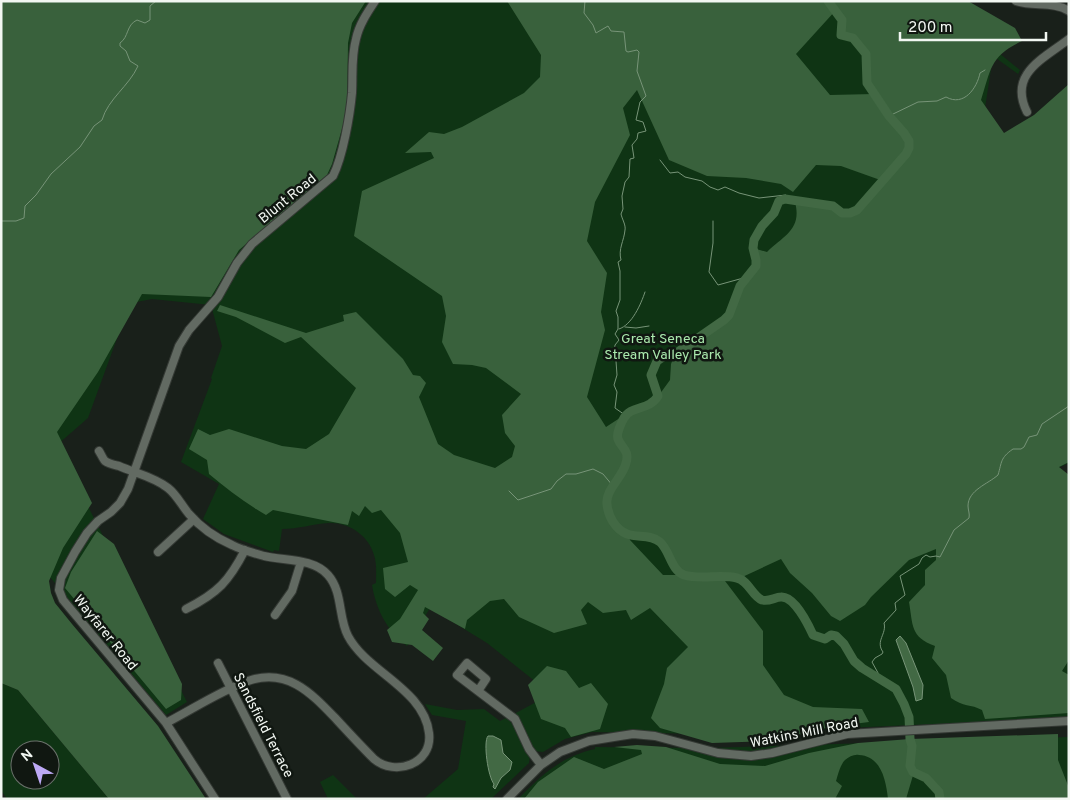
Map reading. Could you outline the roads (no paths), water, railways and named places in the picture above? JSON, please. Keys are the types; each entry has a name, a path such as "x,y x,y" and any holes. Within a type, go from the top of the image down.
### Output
{"street":[{"name":"Blunt Road","path":"172,365 185,335 218,297 244,254 264,233 333,176 339,160 351,103 353,55 356,38 362,21 374,1"},
{"path":"1016,1 1034,5 1055,5 1069,11"},
{"path":"1027,112 1022,103 1020,90 1025,76 1030,68 1069,40"},
{"name":"Wayfarer Road","path":"172,365 134,472 120,503 87,533 61,578 59,590 63,600 166,723 215,799"},
{"path":"99,451 105,461 155,480 168,488 194,519 216,537 245,550 265,556 314,565 328,574 337,592 344,627 354,645 416,703 426,721 430,736 425,752 418,760 409,766 398,768 386,767 374,759 313,695 290,681 266,678 249,681 231,689 166,723"},
{"path":"158,552 194,519"},
{"path":"186,609 204,600 222,586 234,572 245,550"},
{"path":"275,615 292,591 301,562"},
{"name":"Sandsfield Terrace","path":"218,663 287,799"},
{"path":"478,691 515,719 529,749 541,765"},
{"name":"Watkins Mill Road","path":"507,799 541,765 569,748 589,741 633,734 655,736 718,754 740,756 772,753 833,736 864,732 1069,721"}],"waterway":[{"path":"1,221 16,221 24,218 25,206 36,195 51,174 80,147 94,126 102,120 105,112 138,66 130,61 120,43 125,38 133,22 137,20 145,23 150,20 150,6 156,1"},
{"path":"585,1 584,13 593,25 596,33 608,26 611,31 624,32 626,51 637,50 639,52 637,71 646,96 640,102 636,120 643,122 646,131 638,133 637,139 632,145 634,158 630,159 629,177 625,182 622,196 623,209 621,214 625,228 621,260 618,262 620,271 620,300 616,311 618,329 615,334 619,340 615,345 614,358 617,375 614,385 617,392 615,408 625,415"},
{"path":"828,1 842,20 841,35 853,38 866,54 867,83 889,116 904,133 909,141 909,148 906,154 857,210 850,213 842,213 833,206 785,199 779,201 774,213 762,226 754,240 753,248 756,266 740,286 729,315 675,354 663,357 657,361 651,375 658,396 650,404 631,411 624,418 619,428 618,437 626,452 627,459 624,468 611,489 607,504 609,513 619,529 627,534 648,537 660,542 673,565 680,573 690,576 737,578 745,582 762,600 786,598 796,606 813,635 825,639 831,635 836,636 844,644 854,661 896,689 909,717 912,746 910,766 913,772 926,778 939,792 940,799"},
{"path":"889,116 918,102 937,101 946,97 958,100 964,98 973,90 980,73 985,70"},
{"path":"660,160 670,173 678,172 685,177 702,181 718,190 725,187 759,198 786,195 785,199"},
{"path":"713,221 713,243 709,272 718,285 747,277"},
{"path":"619,329 632,319 645,292"},
{"path":"625,327 649,326"},
{"path":"883,682 872,662 883,652 880,644 884,623 896,610 895,603 905,595 900,576 919,564 926,555 940,557 954,530 969,518 968,506 971,496 998,475 1002,460 1006,455 1013,449 1024,447 1029,437 1037,435 1042,424 1069,406"},
{"path":"509,491 518,500 551,489 566,474 576,474 593,469 603,474 613,486"}],"park label":[{"name":"Great Seneca Stream Valley Park","path":"663,346"}]}
